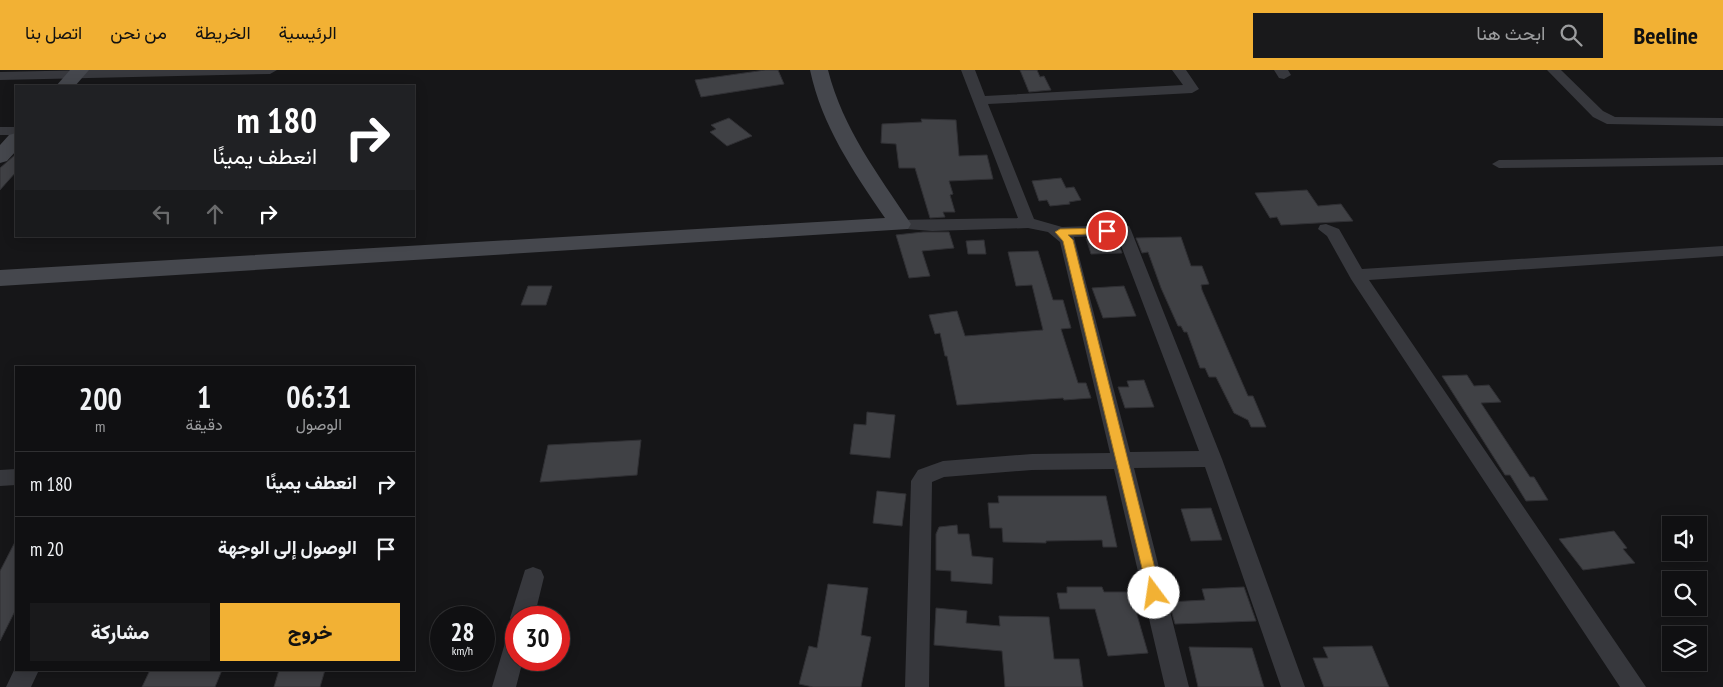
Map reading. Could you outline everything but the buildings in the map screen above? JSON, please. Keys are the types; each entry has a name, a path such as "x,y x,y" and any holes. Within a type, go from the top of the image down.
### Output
{"street":[{"path":"0,76 74,76 270,70"},
{"path":"819,70 823,91 839,128 900,224"},
{"path":"968,70 1028,223"},
{"path":"979,100 1192,89 1179,70"},
{"path":"1554,70 1598,114 1612,121 1723,122"},
{"path":"0,131 15,131"},
{"path":"0,157 15,140"},
{"path":"1498,164 1723,161"},
{"path":"0,278 900,224 932,226 1028,223 1044,225 1060,232 1068,240 1177,687"},
{"path":"1326,229 1333,233 1357,275 1634,687"},
{"path":"1060,232 1123,230 1212,459 1293,687"},
{"path":"1357,275 1723,251"},
{"path":"916,687 921,481 925,476 943,469 1032,462 1212,459"},
{"path":"0,478 15,476"},
{"path":"525,606 533,577"},
{"path":"18,687 26,671"},
{"path":"504,687 508,671"}],"route":[{"path":"1107,231 1060,232 1068,240 1154,593"}]}
